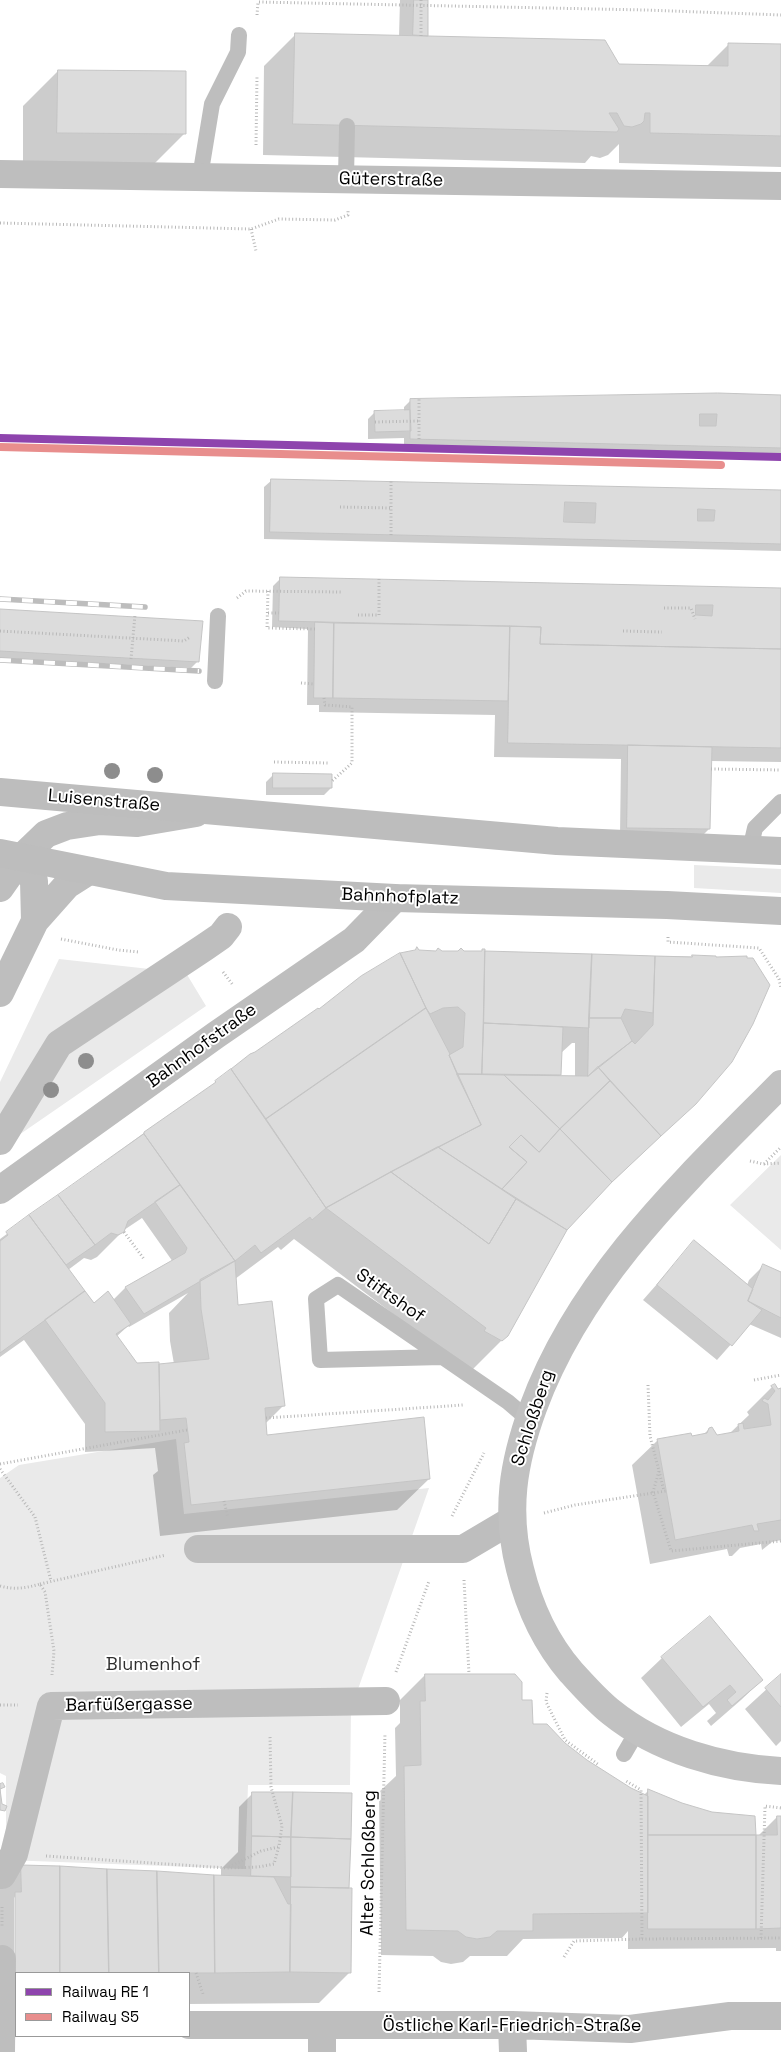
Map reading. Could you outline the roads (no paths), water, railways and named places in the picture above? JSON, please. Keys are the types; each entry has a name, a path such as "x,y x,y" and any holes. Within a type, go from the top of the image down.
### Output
{"main road":[{"name":"Luisenstraße","path":"0,792 207,810"},
{"path":"207,810 557,841 781,851"},
{"name":"Bahnhofplatz","path":"10,856 166,886 395,898 667,906 781,912"},
{"name":"Schloßberg","path":"781,1084 648,1214 611,1267 555,1354 529,1420 516,1462 512,1485 513,1543 524,1586 548,1641 590,1694 612,1713 638,1730 684,1753 739,1766 781,1771"}],"street":[{"name":"Güterstraße","path":"0,174 781,186"},
{"path":"0,888 10,856 46,834 67,826 94,821 148,822 207,810"},
{"path":"10,856 34,881 35,921"},
{"path":"0,993 35,921 67,885 89,871"},
{"name":"Bahnhofstraße","path":"1,1185 354,940 395,898"},
{"path":"0,1141 59,1044 221,936 228,927"},
{"path":"198,1549 462,1549 512,1520"},
{"name":"Barfüßergasse","path":"5,1868 51,1706 386,1701"},
{"path":"1,2052 6,2025 2,1958"},
{"name":"Östliche Karl-Friedrich-Straße","path":"190,2025 512,2025 630,2029 730,2016 781,2016"},
{"path":"322,2025 322,2052"},
{"path":"512,2025 513,2052"}],"lane":[{"path":"200,178 212,104 238,52 239,35"},
{"path":"346,179 347,126"},
{"path":"215,681 218,616"},
{"path":"750,850 753,835 758,824 781,802"},
{"name":"Stiftshof","path":"442,1357 320,1360 316,1299 338,1285 508,1402 529,1420"},
{"path":"624,1754 638,1730"}],"railway":[{"path":"0,599 145,607"},
{"path":"0,660 199,671"}],"rail line":[{"name":"S5","path":"0,447 721,465"}],"park label":[{"name":"Blumenhof","path":"153,1665"}]}
